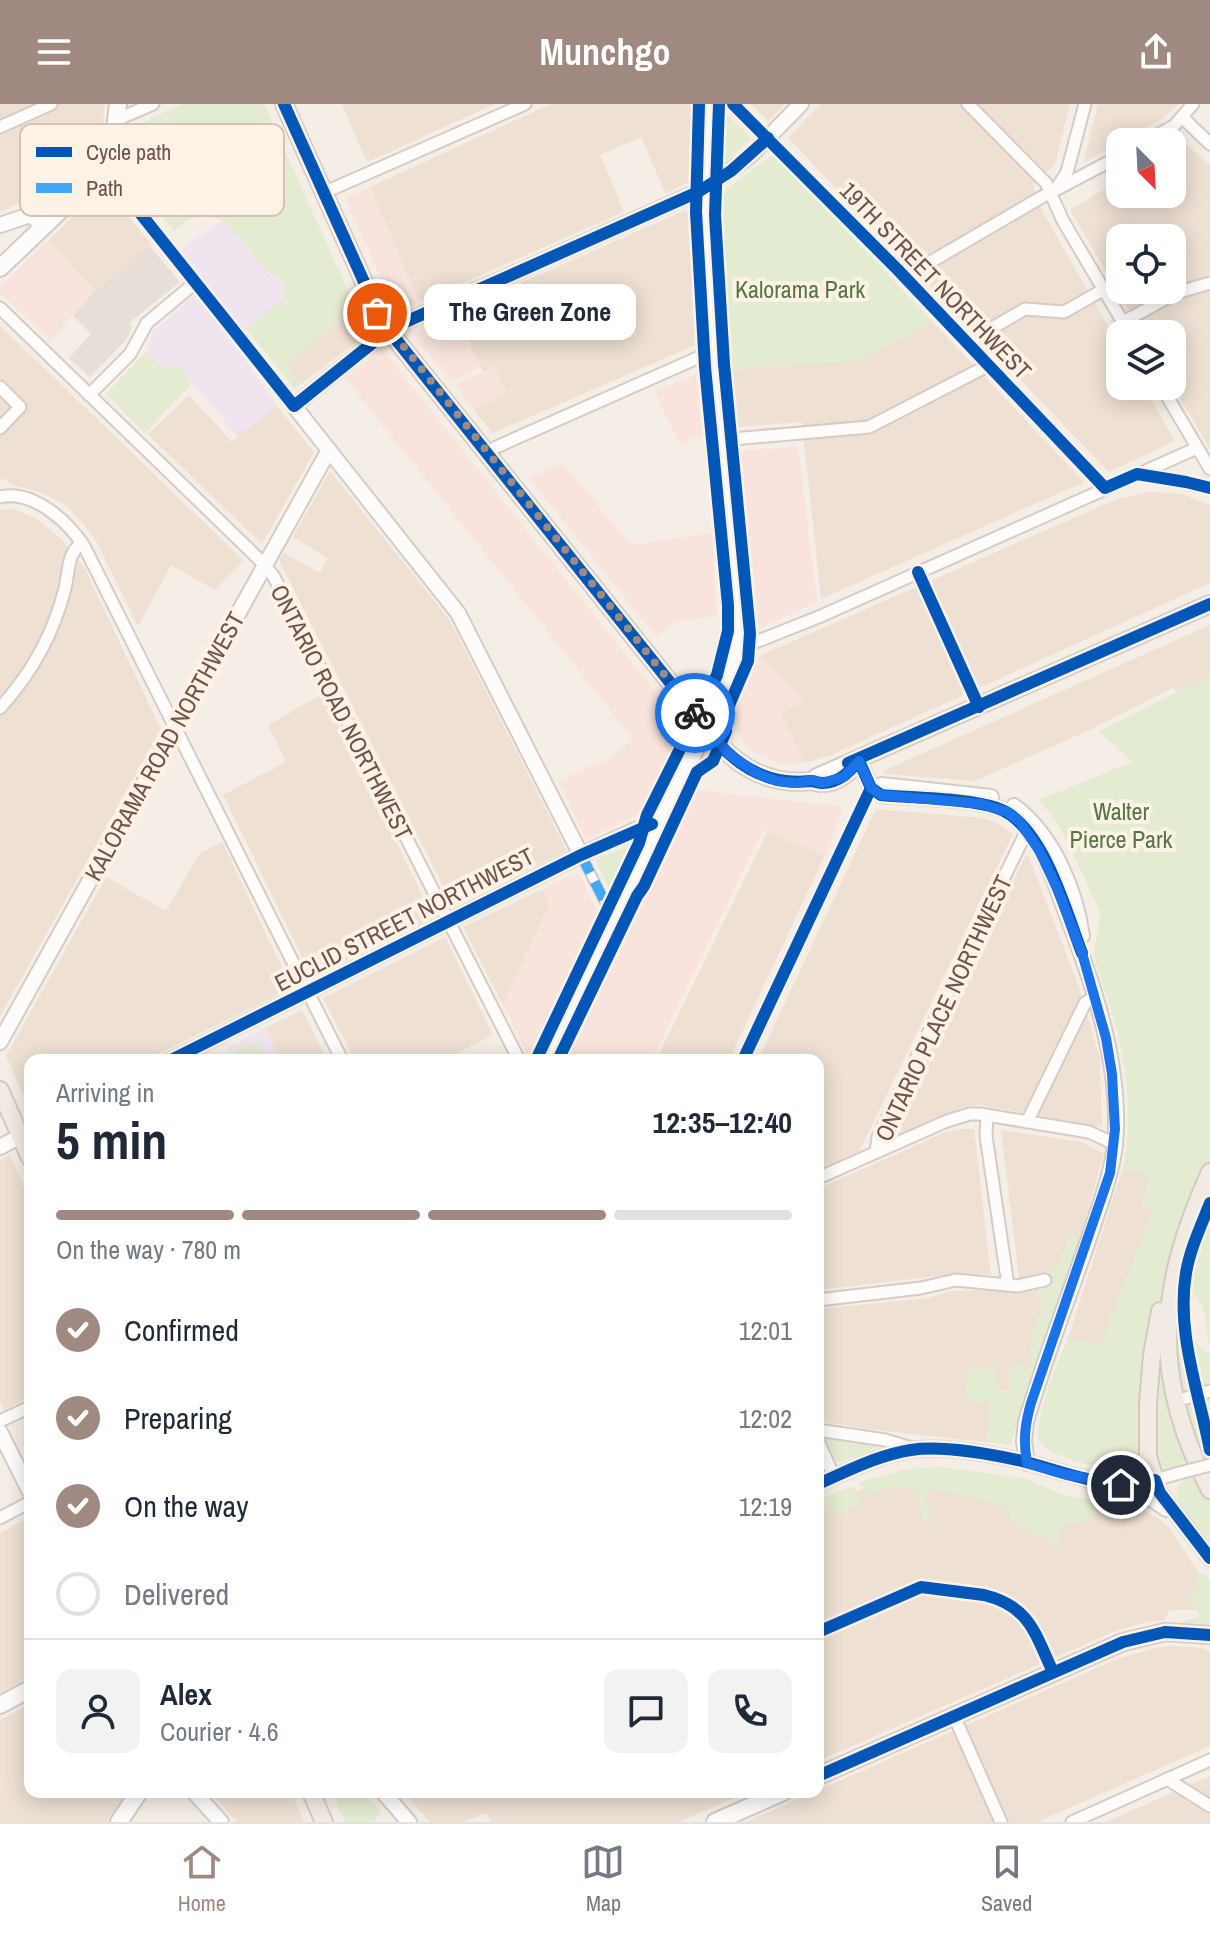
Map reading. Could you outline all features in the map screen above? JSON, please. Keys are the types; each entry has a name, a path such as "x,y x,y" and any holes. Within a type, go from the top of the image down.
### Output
{"main road":[{"path":"284,104 377,313 389,331 705,726 730,755 758,774 783,783 813,780 838,766 859,761 1210,604"},
{"path":"548,1054 727,684 738,649 739,621 713,351 706,188 709,104"},
{"path":"0,268 55,216"},
{"path":"0,1090 24,1132"},
{"path":"1155,1480 1148,1456 1152,1355 1162,1302 1210,1172"},
{"path":"1175,1264 1167,1330 1176,1401 1189,1445 1210,1490"},
{"path":"1122,1485 1137,1477 1148,1456"},
{"path":"824,1773 1114,1645 1143,1636 1179,1632 1210,1635"},
{"path":"0,1705 24,1692"},
{"path":"119,1822 135,1798"},
{"path":"314,1798 324,1822"},
{"path":"715,1822 769,1798"}],"street":[{"path":"0,127 51,104"},
{"path":"117,112 153,104"},
{"path":"323,193 525,104"},
{"name":"19TH STREET NORTHWEST","path":"733,104 970,344 1105,488"},
{"path":"294,406 389,331 706,188 741,163 801,104"},
{"path":"968,104 1039,174 1051,192 1060,216 1122,320"},
{"path":"1051,192 1067,172 1085,104"},
{"path":"1172,128 1193,104"},
{"path":"1183,118 1210,144"},
{"path":"905,277 1106,163"},
{"path":"0,225 27,216"},
{"path":"31,216 44,226"},
{"path":"143,216 210,300"},
{"path":"89,395 130,354 147,323 196,282"},
{"path":"1127,320 1176,293 1210,283"},
{"path":"970,344 1025,309 1064,312 1103,290"},
{"name":"ONTARIO ROAD NORTHWEST","path":"0,308 274,577 516,1054"},
{"path":"233,328 462,619 613,918"},
{"path":"485,452 713,351"},
{"path":"721,440 869,427 989,365"},
{"path":"0,387 20,407 0,428"},
{"path":"1169,400 1210,469"},
{"path":"738,649 760,642 1197,448"},
{"name":"KALORAMA ROAD NORTHWEST","path":"0,1042 329,450"},
{"path":"1137,474 1210,488"},
{"path":"0,497 17,496 37,503 68,526 82,543 339,1054"},
{"path":"0,708 25,678 43,648 62,601 71,557 82,543"},
{"path":"918,572 979,707"},
{"path":"746,1054 871,788 859,761"},
{"path":"871,788 882,785 973,793 1009,802 1047,841 1077,905 1073,917 1110,1062 1115,1144 1110,1173 1026,1422 1024,1441 1027,1463"},
{"name":"EUCLID STREET NORTHWEST","path":"183,1054 581,855 658,823"},
{"name":"ONTARIO PLACE NORTHWEST","path":"876,1152 878,1137 1030,826"},
{"path":"1027,1122 1085,1003 1095,997"},
{"path":"824,1175 957,1118 975,1114 1089,1132 1115,1144"},
{"path":"987,1116 986,1136 1008,1285"},
{"path":"0,1147 24,1135"},
{"path":"824,1299 921,1288 956,1280 1025,1286 1045,1280"},
{"path":"1176,1401 1210,1391"},
{"path":"0,1421 24,1410"},
{"path":"824,1431 889,1441 916,1449"},
{"path":"0,1432 24,1480"},
{"path":"824,1481 872,1461 916,1449 946,1449 1027,1463 1122,1485 1155,1480 1210,1465"},
{"path":"824,1454 834,1477"},
{"path":"1155,1480 1160,1493 1210,1558"},
{"path":"1122,1485 1155,1501 1185,1524"},
{"path":"0,1518 24,1505"},
{"path":"824,1629 921,1587 984,1595 993,1597 1027,1618 1053,1672"},
{"path":"954,1716 1001,1822"},
{"path":"1072,1822 1210,1760"},
{"path":"1167,1779 1210,1806"},
{"path":"199,1798 221,1822"},
{"path":"392,1798 409,1822"}],"shaded area":[{"path":"0,104 105,104 102,124 20,124 20,203 0,212"},
{"path":"342,104 495,104 367,162"},
{"path":"551,104 692,104 688,183 665,193 641,137 600,155 624,212 419,302 370,187"},
{"path":"751,104 785,104 768,121"},
{"path":"821,104 1070,104 1055,164 1033,185 1042,211 1106,323 1106,400 1151,400 1175,441 1109,472 788,138"},
{"path":"1098,104 1179,104 1146,128 1106,128 1106,150 1083,163"},
{"path":"1186,145 1210,165 1210,449 1181,400 1186,400 1186,320 1135,320 1125,304 1186,304 1186,224 1106,224 1106,271 1070,210 1106,188 1106,208 1186,208"},
{"path":"370,187 419,302 396,312 345,198"},
{"path":"686,210 690,213 695,345 493,433 473,409 506,393 495,367 483,372 455,312"},
{"path":"74,216 127,216 152,245 96,290 48,241"},
{"path":"221,221 232,228 267,272 284,283 286,291 285,298 233,342 276,405 238,437 179,367 161,366 153,362 146,352 152,333 206,284 182,249"},
{"path":"48,241 96,290 50,340 0,293 0,286"},
{"path":"150,246 180,282 129,323 132,327 126,340 90,377 69,358 91,334 73,316 96,290"},
{"path":"356,309 367,334 301,384 286,364"},
{"path":"455,312 480,367 451,382 412,332"},
{"path":"932,321 1084,482 821,599 802,422 736,427 730,369 860,361"},
{"path":"0,326 243,560 215,590 171,565 138,627 96,540 69,507 43,493 12,485 3,478 0,480"},
{"path":"382,349 682,725 646,807 639,814 586,840 559,782 613,756 633,739 345,378"},
{"path":"495,366 506,394 473,409 455,385"},
{"path":"696,374 702,434 679,444 655,392"},
{"path":"189,395 232,442 276,405 314,452 262,544 148,434"},
{"path":"798,446 817,602 759,629 741,451"},
{"path":"563,463 631,545 712,533 717,615 679,621 656,636 529,478"},
{"path":"330,471 451,622 567,851 454,907 279,560 284,553 320,573 328,558 293,537"},
{"path":"1149,492 1182,494 1210,505 1210,583 831,755 804,763 781,712 803,701 759,656 1117,499"},
{"path":"14,509 35,518 60,538 84,567 161,730 0,1016 0,510"},
{"path":"1210,625 1210,676 1179,692 1172,688 1092,729 975,781 884,774 885,770"},
{"path":"759,656 804,701 781,712 804,763 779,763 750,750 730,722"},
{"path":"322,694 434,918 312,977 223,795 286,762 268,725"},
{"path":"697,790 844,807 825,855 763,830 655,1054 570,1054"},
{"path":"876,809 981,818 995,822 1013,834 859,1152 824,1167 824,1054 761,1054"},
{"path":"768,831 825,855 732,1054 659,1054"},
{"path":"222,842 292,988 158,1054 24,1054 24,1096 6,1056 106,877 166,911 200,853"},
{"path":"1026,855 1078,985 1100,1059 1102,1127 980,1105 964,1107 888,1140"},
{"path":"578,872 598,913 531,1054 527,1054 503,1005 549,905 543,889"},
{"path":"543,889 549,905 503,1005 463,927"},
{"path":"445,937 493,1035 456,1054 352,1054 323,998"},
{"path":"302,1010 324,1054 278,1054 265,1028"},
{"path":"265,1028 278,1054 232,1054 228,1047"},
{"path":"974,1129 991,1275 963,1273 824,1289 824,1186 946,1132"},
{"path":"1001,1130 1082,1142 1104,1154 1079,1240 1070,1236 1059,1264 1046,1275 1019,1278"},
{"path":"10,1155 24,1186 24,1400 4,1410 0,1402 0,1160"},
{"path":"1123,1168 1150,1175 1143,1206 1152,1211 1101,1344 1068,1338"},
{"path":"1038,1289 1035,1296 1045,1299 1032,1335 1030,1364 1009,1366 1011,1389 998,1390 971,1401 988,1400 986,1442 824,1422 824,1308 929,1298 950,1291"},
{"path":"876,1483 1092,1503 1119,1501 1132,1504 1161,1520 1210,1585 1198,1610 1170,1610 1164,1620 1113,1632 824,1758 824,1505"},
{"path":"24,1520 24,1680 0,1693 0,1533"},
{"path":"1175,1646 1210,1651 1210,1746 1037,1822 746,1822 801,1798 824,1798 824,1788 1117,1659 1155,1648"},
{"path":"24,1707 24,1798 124,1798 107,1822 0,1822 0,1720"},
{"path":"1210,1776 1210,1822 1106,1822"},
{"path":"215,1798 294,1798 304,1822 237,1822"},
{"path":"408,1798 733,1798 679,1822 491,1822 486,1813 463,1822 430,1822"}],"green space":[{"path":"183,104 264,104 273,124 138,124"},
{"path":"726,114 750,140 724,163 722,161"},
{"path":"284,149 356,309 286,364 301,384 295,389 247,329 285,298 284,283 264,268 235,232 210,216 284,216"},
{"name":"Kalorama Park","path":"773,155 932,321 860,361 730,369 720,194"},
{"path":"162,216 194,216 174,231"},
{"path":"146,352 160,364 179,367 192,383 145,433 106,394"},
{"name":"Walter Pierce Park","path":"1210,676 1210,1345 1203,1307 1195,1296 1189,1309 1193,1261 1189,1271 1187,1330 1197,1399 1210,1444 1210,1544 1178,1502 1176,1492 1185,1478 1189,1461 1149,1473 1114,1470 1058,1455 1039,1439 1038,1431 1048,1389 1068,1338 1101,1343 1152,1211 1143,1207 1150,1176 1123,1168 1127,1141 1127,1089 1119,1039 1094,952 1101,913 1059,825 1039,800 1132,762 1099,731"},
{"path":"633,843 611,888 608,887 596,860"},
{"path":"258,1043 264,1054 235,1054"},
{"path":"1070,1236 1081,1241 1010,1445 986,1442 988,1401 971,1401 968,1398 966,1370 996,1368 998,1390 1011,1389 1009,1366 1030,1364 1032,1335 1045,1299 1035,1296 1038,1289 1048,1284 1046,1275 1059,1264"},
{"path":"1194,1339 1206,1353 1210,1353 1210,1413 1198,1378"},
{"path":"829,1437 879,1447 840,1462 832,1458 824,1441"},
{"path":"943,1467 1022,1478 1064,1495 1088,1499 1097,1513 1092,1520 1063,1526 1059,1532 1061,1546 1011,1522 1011,1515 1000,1506 985,1501 931,1489 927,1511 935,1518 934,1525 923,1523 919,1497 912,1489 888,1488 870,1496 859,1483 906,1469"},
{"path":"852,1486 864,1503 835,1516 824,1498"},
{"path":"1204,1574 1210,1582 1210,1626 1179,1623 1200,1616 1189,1594 1200,1589 1194,1579"},
{"path":"334,1798 369,1798 382,1813 373,1822 345,1822"}],"tunnel":[{"path":"210,300 233,328"}],"marked path":[{"path":"581,855 610,912"}],"cycle path":[{"path":"284,104 382,322 720,745 750,769 784,781 834,781 859,761"},
{"path":"539,1054 639,843 647,815 717,675 728,631 705,367 696,212 699,104"},
{"path":"561,1054 697,772 713,761 726,731 723,719 748,661 750,633 724,364 715,215 719,104"},
{"path":"733,104 898,270 1105,488 1137,474 1210,488"},
{"path":"142,216 294,406 375,341 403,323 698,192 731,171 768,138"},
{"path":"918,572 979,707"},
{"path":"848,763 1210,604"},
{"path":"859,761 871,788 881,795 972,802 997,808 1013,817 1027,831 1051,871 1082,953"},
{"path":"746,1054 871,788"},
{"path":"183,1054 581,855 652,824"},
{"path":"1210,1203 1190,1255 1184,1295 1186,1340 1210,1450"},
{"path":"824,1481 899,1452 923,1449 951,1449 996,1456 1104,1482 1121,1484 1155,1480 1160,1493 1210,1558"},
{"path":"824,1629 921,1587 984,1595 1012,1606 1021,1614 1029,1623 1053,1672"},
{"path":"824,1773 1123,1642 1165,1632 1210,1635"}],"way so far":[{"path":"377,313 695,713"}],"place":[{"name":"The Green Zone","path":"377,313"}],"route":[{"path":"695,713 730,755 765,777 783,783 813,780 822,783 844,777 859,761 871,788 881,795 996,807 1018,820 1039,850 1082,953 1106,1038 1113,1088 1115,1144 1110,1173 1031,1403 1026,1422 1025,1448 1027,1463 1121,1485"}]}
